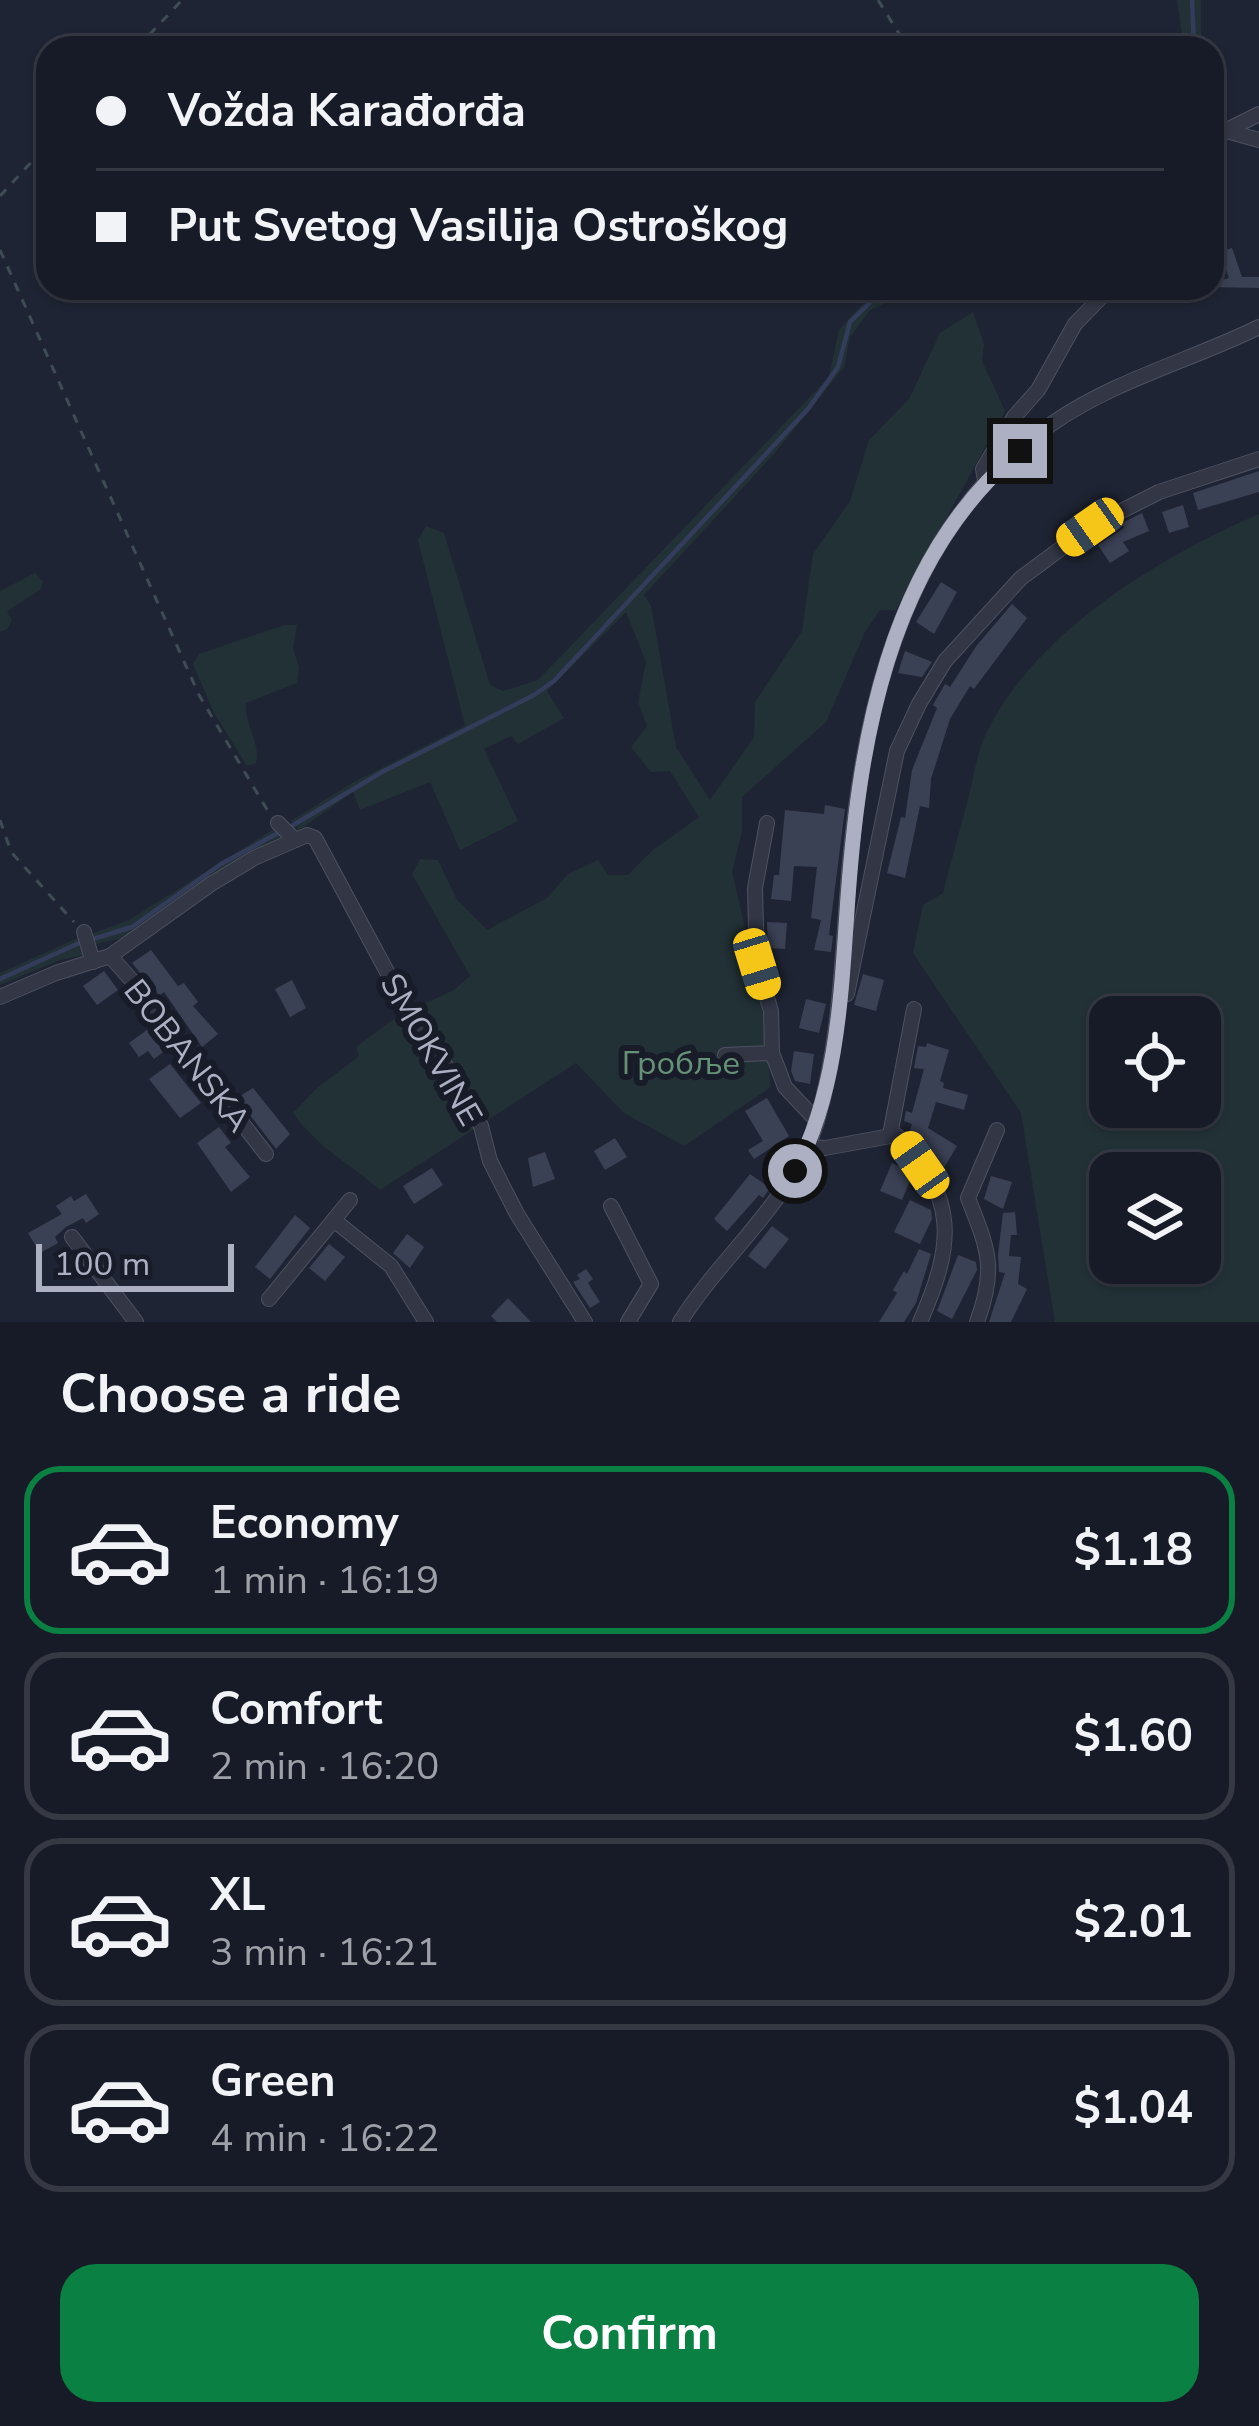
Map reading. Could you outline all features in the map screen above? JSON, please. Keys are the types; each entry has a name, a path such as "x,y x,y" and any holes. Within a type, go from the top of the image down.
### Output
{"street":[{"path":"1229,129 1259,114"},
{"path":"1224,129 1259,140"},
{"path":"985,480 983,469 1014,417 1038,389 1075,324 1098,300"},
{"path":"680,1322 710,1275 779,1197 818,1121 840,1002 854,829 866,749 888,649 936,550 985,480 1055,422 1259,327"},
{"path":"840,1002 850,981 897,752 945,661 1021,578 1090,527 1159,492 1255,460"},
{"path":"0,997 110,956 211,884 293,838 278,823"},
{"path":"767,824 753,910 757,964 771,1011 772,1053 785,1087 818,1121"},
{"name":"SMOKVINE","path":"293,838 315,838 413,1020 430,1039 481,1126 490,1161 517,1214 585,1322"},
{"path":"84,932 93,962"},
{"name":"BOBANSKA","path":"110,956 266,1154"},
{"path":"890,1136 914,1009"},
{"path":"725,1055 772,1053"},
{"path":"977,1322 990,1287 989,1252 968,1198 997,1130"},
{"path":"808,1147 896,1135 934,1182 942,1199 947,1246 920,1322"},
{"path":"269,1299 350,1201"},
{"path":"611,1206 651,1284 628,1322"},
{"path":"335,1221 391,1266 426,1322"},
{"path":"72,1237 136,1322"}],"path":[{"path":"148,36 182,0"},
{"path":"878,0 900,36"},
{"path":"0,196 36,157"},
{"path":"0,250 199,694 278,823"},
{"path":"0,820 11,852 84,932"}],"green space":[{"path":"1177,0 1201,0 1201,36 1182,36"},
{"name":"Гробље","path":"866,300 893,300 870,310 850,337 844,367 773,455 644,595 651,606 676,747 710,800 754,737 755,702 802,631 813,554 850,501 869,440 909,399 940,333 973,312 984,344 982,361 1005,411 896,610 880,610 865,632 826,722 742,797 742,831 732,872 760,991 771,1087 684,1146 624,1113 576,1063 380,1190 324,1146 293,1113 359,1056 356,1047 398,1016 454,990 470,976 412,874 420,859 438,860 457,900 487,930 547,898 568,874 598,860 608,875 628,875 699,817 670,771 651,772 631,747 647,726 638,702 646,662 626,612 547,691 564,718 518,744 511,736 484,749 518,821 460,850 430,782 360,810 353,792 299,830 291,821 352,783 465,726 418,540 426,526 444,533 490,685 503,691 538,680 829,377 839,330"},
{"path":"1259,514 1259,1322 1055,1322 1021,1113 913,953 923,905 943,893 981,746 1007,697 1067,631 1181,552"},
{"path":"35,573 43,582 40,590 7,611 12,620 0,632 0,591"},
{"path":"284,625 297,625 293,648 299,668 297,683 246,703 257,755 256,763 247,766 214,713 193,664 199,654"},
{"path":"277,827 285,837 126,937 93,945 91,934 129,920"},
{"path":"78,938 84,955 0,985 0,973"}],"building":[{"path":"1232,248 1242,277 1259,277 1259,288 1224,287 1224,279 1229,278 1224,251"},
{"path":"1259,471 1259,492 1198,510 1193,493"},
{"path":"1183,505 1189,527 1169,533 1162,512"},
{"path":"1142,513 1149,531 1123,542 1129,551 1110,563 1098,545 1124,528 1122,523"},
{"path":"941,582 957,592 934,634 916,622"},
{"path":"1012,604 1027,618 974,689 970,686 950,719 931,779 929,808 920,806 905,878 887,873 901,817 905,818 912,770 937,708 933,705"},
{"path":"905,651 932,662 922,677 898,673"},
{"path":"825,805 845,809 829,935 833,936 831,952 814,950 821,920 811,918 817,867 794,866 791,901 771,899 774,875 779,875 785,810 824,814"},
{"path":"767,922 787,923 785,949 768,948"},
{"path":"151,950 178,986 184,983 198,1002 193,1006 218,1034 202,1047 164,992 159,996 132,963"},
{"path":"104,971 118,990 97,1005 83,986"},
{"path":"863,974 884,980 876,1011 854,1005"},
{"path":"292,980 306,1008 290,1017 275,989"},
{"path":"806,999 826,1004 819,1033 799,1028"},
{"path":"151,1027 167,1049 154,1059 148,1051 139,1057 129,1043"},
{"path":"927,1043 949,1050 940,1081 943,1088 968,1095 964,1110 936,1102 928,1128 957,1146 942,1171 930,1157 933,1151 922,1147 909,1133 912,1124 904,1121 906,1111 912,1113 924,1069 914,1068 918,1046"},
{"path":"794,1051 814,1054 810,1084 795,1081 791,1071"},
{"path":"170,1064 201,1103 180,1118 149,1079"},
{"path":"253,1088 290,1134 276,1149 237,1098"},
{"path":"767,1098 789,1136 754,1159 748,1150 763,1141 745,1111"},
{"path":"219,1127 231,1143 225,1147 250,1177 231,1192 197,1143"},
{"path":"615,1138 627,1157 605,1170 594,1151"},
{"path":"545,1152 555,1179 533,1187 528,1158"},
{"path":"892,1163 913,1173 902,1200 880,1191"},
{"path":"432,1168 443,1185 414,1204 403,1186"},
{"path":"750,1174 770,1188 727,1231 714,1219"},
{"path":"991,1176 1012,1182 1003,1209 984,1199"},
{"path":"86,1194 99,1214 86,1223 83,1218 66,1227 55,1237 58,1243 40,1253 28,1233 62,1214 56,1206 71,1196 74,1201"},
{"path":"910,1200 931,1210 932,1219 920,1244 894,1232"},
{"path":"1015,1212 1017,1235 1011,1235 1009,1256 1021,1257 1018,1284 1027,1289 1011,1322 989,1322 1005,1273 999,1272 998,1254 1003,1213"},
{"path":"295,1215 310,1228 270,1279 255,1267"},
{"path":"772,1226 789,1239 765,1269 748,1256"},
{"path":"407,1234 424,1247 410,1268 393,1253"},
{"path":"329,1244 345,1257 325,1281 309,1268"},
{"path":"919,1249 931,1254 916,1303 904,1322 879,1322 897,1293 893,1290"},
{"path":"958,1255 976,1262 977,1270 952,1319 937,1311"},
{"path":"586,1269 593,1279 588,1283 600,1302 590,1308 573,1282"},
{"path":"508,1298 531,1322 497,1322 491,1316"}],"waterway":[{"path":"1192,0 1194,36"},
{"path":"290,827 382,772 554,681 808,409 838,367 850,322 873,300"},
{"path":"0,979 77,944 132,927 221,864 280,832"}],"route":[{"path":"795,1171 818,1121 832,1053 851,849 888,649 936,550 985,480 1020,451"}]}
